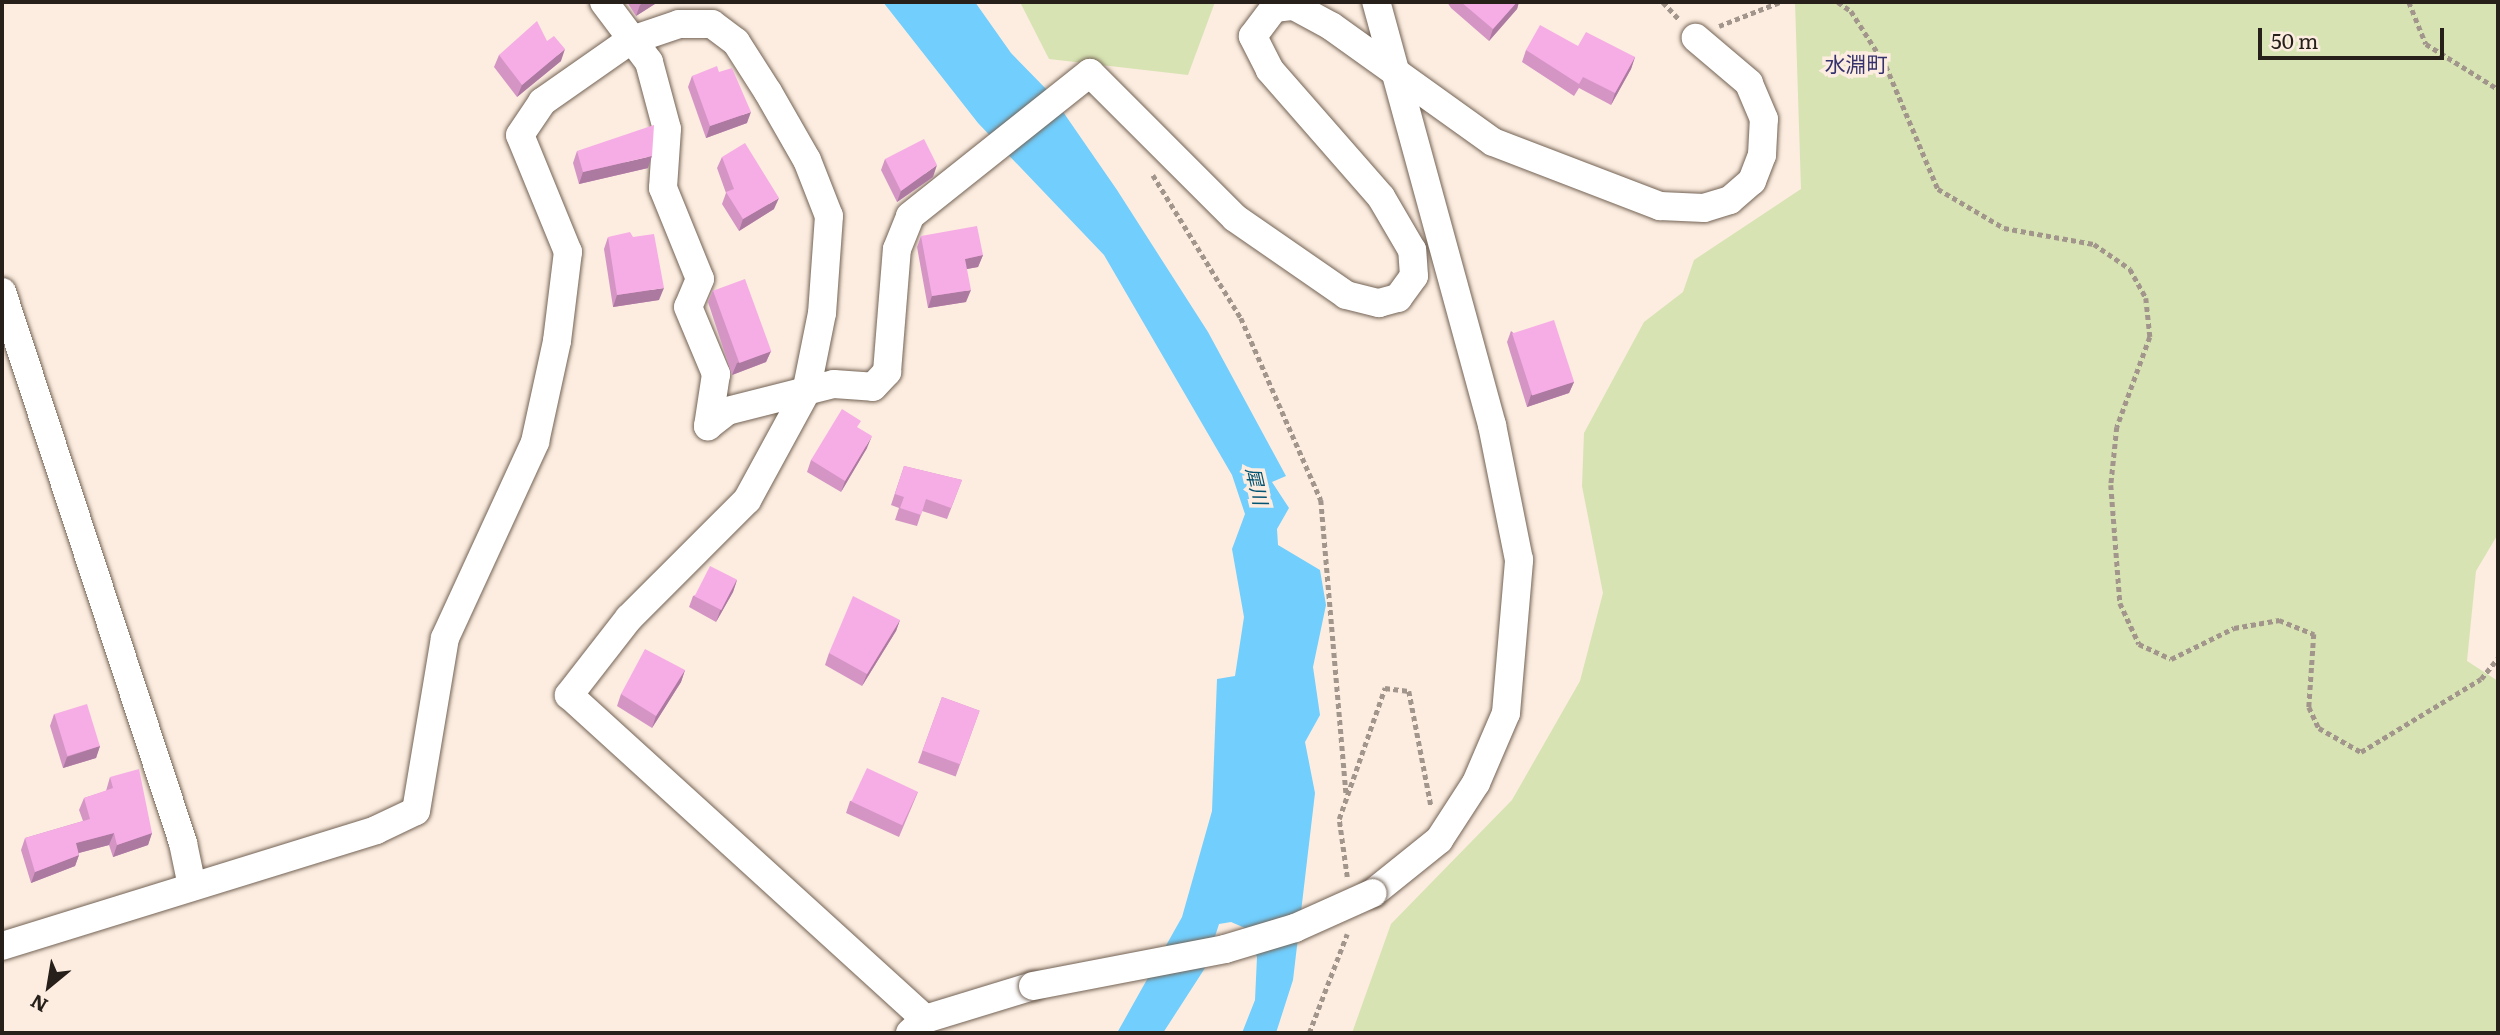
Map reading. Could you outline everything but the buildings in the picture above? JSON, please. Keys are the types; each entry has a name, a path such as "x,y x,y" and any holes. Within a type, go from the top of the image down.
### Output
{"street":[{"path":"604,2 629,41 649,62 667,129 663,188 700,279 688,307 716,373 708,426 727,411 834,384 873,387 887,372 897,249 910,216 958,181 1064,89 1090,73 1235,218 1346,295 1379,303 1398,298 1414,276 1406,233 1270,70 1253,36 1258,23 1274,8 1294,6 1493,142 1660,206 1704,208 1730,200 1752,181 1764,119 1749,83 1696,38"},
{"path":"2,946 376,830 416,811 445,638 535,442 557,341 568,252 520,135 542,102 629,41 679,24 712,24 736,42 807,160 829,216 822,313 806,393 747,500 629,618 569,695 917,1026 1033,986 1225,949 1295,928 1439,840 1476,783 1506,713 1519,560 1492,425 1376,2"},
{"path":"2,292 183,843 192,886"}],"path":[{"path":"1696,38 1780,2"},
{"path":"1838,2 1851,11 1886,65 1938,189 2004,228 2094,244 2130,269 2146,298 2150,337 2117,427 2111,485 2120,603 2139,644 2171,659 2234,628 2279,620 2314,634 2309,707 2319,728 2361,752 2481,679 2498,658"},
{"path":"2409,2 2426,44 2498,89"},
{"path":"1147,166 1241,318 1321,500 1346,793 1340,839 1361,889"},
{"path":"1346,793 1385,688 1409,691 1439,840"},
{"path":"1309,1033 1348,928"}],"green space":[{"path":"1020,2 1215,2 1188,75 1049,59"},
{"path":"1795,2 2498,2 2498,534 2476,571 2467,661 2498,681 2498,1033 1352,1033 1391,924 1512,800 1580,681 1603,593 1582,486 1584,433 1644,322 1683,292 1694,260 1801,189"}],"water":[{"name":"犀川","path":"883,2 975,2 1011,53 1050,93 1117,190 1208,332 1286,476 1272,482 1289,508 1277,529 1278,545 1320,570 1326,605 1313,667 1320,715 1305,742 1315,793 1293,980 1276,1033 1242,1033 1255,1000 1257,957 1245,928 1231,922 1219,924 1205,968 1163,1033 1117,1033 1182,917 1212,811 1217,679 1235,676 1244,617 1232,549 1245,514 1232,475 1104,255 978,123"}],"district":[{"name":"水淵町","path":"1856,63"}]}
